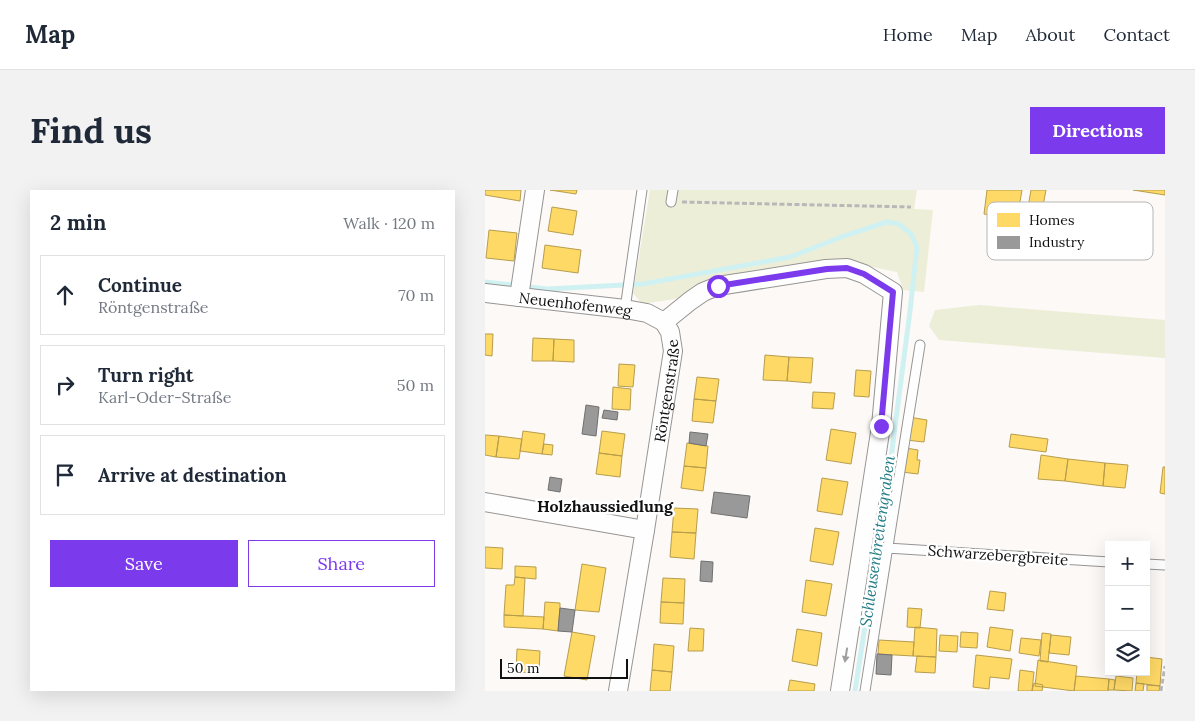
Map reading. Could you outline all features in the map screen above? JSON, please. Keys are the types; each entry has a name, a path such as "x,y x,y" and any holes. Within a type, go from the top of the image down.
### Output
{"street":[{"path":"520,291 535,190"},
{"name":"Röntgenstraße","path":"618,691 673,351 669,332 663,322 703,292 718,286 827,269 847,268 864,274 893,292 881,426 840,691"},
{"name":"Neuenhofenweg","path":"485,293 520,291 626,303 663,322"},
{"path":"485,502 645,530"}],"lane":[{"path":"626,303 642,190"},
{"path":"671,202 673,190"},
{"path":"865,691 920,345"},
{"name":"Schwarzebergbreite","path":"887,548 1105,562"},
{"path":"1150,564 1165,565"}],"path":[{"path":"671,202 911,207"},
{"path":"1161,691 1165,666"}],"green space":[{"path":"650,190 917,190 914,209 933,210 924,292 903,290 897,272 833,259 717,282 675,299 642,304 633,293"},
{"path":"979,305 1165,320 1165,358 939,340 929,326 935,310"}],"building: Homes":[{"path":"485,190 521,190 520,201 485,195"},
{"path":"550,190 577,190 576,194"},
{"path":"987,190 1022,190 1020,202 987,202 987,214 984,214"},
{"path":"1031,190 1046,190 1044,202 1029,202"},
{"path":"1133,190 1165,190 1165,195"},
{"path":"552,207 577,211 573,235 548,231"},
{"path":"489,230 517,233 514,261 486,258"},
{"path":"545,245 581,250 578,273 542,268"},
{"path":"485,334 493,334 492,356 485,355"},
{"path":"533,338 554,339 553,361 532,361"},
{"path":"554,339 574,340 574,362 553,361"},
{"path":"765,355 789,357 787,381 763,380"},
{"path":"789,357 813,358 811,383 787,381"},
{"path":"619,364 635,365 633,387 618,386"},
{"path":"856,370 871,371 869,397 854,396"},
{"path":"697,377 719,379 716,401 694,399"},
{"path":"613,387 631,389 630,410 612,409"},
{"path":"813,392 835,393 833,409 812,408"},
{"path":"694,399 716,401 713,423 692,421"},
{"path":"909,417 927,420 924,442 906,440"},
{"path":"831,429 856,433 851,464 826,460"},
{"path":"523,431 545,434 542,454 520,451"},
{"path":"602,431 625,434 622,456 599,453"},
{"path":"1011,434 1048,439 1046,452 1009,447"},
{"path":"485,435 499,436 496,457 485,455"},
{"path":"499,436 522,439 519,459 496,457"},
{"path":"687,443 708,446 706,468 684,466"},
{"path":"544,444 553,445 552,455 542,454"},
{"path":"906,448 918,450 917,460 920,460 918,474 902,472"},
{"path":"599,453 622,456 620,477 596,474"},
{"path":"1041,455 1068,459 1065,481 1038,479"},
{"path":"1068,459 1105,463 1103,486 1065,481"},
{"path":"1105,463 1128,465 1125,488 1103,486"},
{"path":"684,466 706,468 703,491 681,488"},
{"path":"1163,467 1165,467 1165,494 1160,493"},
{"path":"822,478 848,482 842,515 817,511"},
{"path":"674,508 698,509 696,533 672,532"},
{"path":"815,528 839,532 833,565 810,561"},
{"path":"672,532 696,533 694,559 670,557"},
{"path":"485,547 503,548 502,569 485,568"},
{"path":"582,564 606,568 599,612 575,610"},
{"path":"515,566 536,567 536,579 515,577"},
{"path":"515,577 525,578 523,616 504,615 506,585 514,585"},
{"path":"663,578 685,579 684,603 661,602"},
{"path":"806,580 832,584 826,616 802,612"},
{"path":"990,591 1006,593 1004,611 987,609"},
{"path":"545,602 560,603 558,631 543,629"},
{"path":"661,602 684,603 683,624 660,623"},
{"path":"908,608 922,609 920,628 907,627"},
{"path":"504,615 544,617 543,629 504,627"},
{"path":"915,627 937,629 936,657 913,656"},
{"path":"990,627 1013,630 1010,651 987,647"},
{"path":"690,628 704,629 703,651 688,651"},
{"path":"797,629 822,633 817,666 792,661"},
{"path":"572,632 595,636 587,680 564,676"},
{"path":"961,632 978,633 977,648 960,647"},
{"path":"1042,633 1051,634 1048,662 1040,661"},
{"path":"940,635 958,636 957,652 939,651"},
{"path":"1051,635 1071,637 1069,655 1049,653"},
{"path":"1021,638 1041,640 1039,656 1019,653"},
{"path":"879,640 914,642 913,656 878,654"},
{"path":"654,644 674,646 672,672 652,670"},
{"path":"517,649 540,651 539,673 516,672"},
{"path":"976,655 1012,659 1009,679 990,677 989,689 973,687"},
{"path":"917,656 936,657 935,673 915,672"},
{"path":"1150,658 1162,659 1160,686 1136,683 1137,676 1150,676"},
{"path":"1038,660 1077,666 1074,691 1035,686"},
{"path":"652,670 672,672 670,691 650,691"},
{"path":"1020,670 1034,672 1032,691 1018,691"},
{"path":"1076,676 1109,679 1108,691 1074,691"},
{"path":"1116,676 1133,678 1132,691 1114,690"},
{"path":"1109,679 1115,680 1114,690 1108,690"},
{"path":"790,680 815,684 814,691 788,691"},
{"path":"1034,683 1043,685 1042,691 1032,691"},
{"path":"1136,683 1144,684 1143,691 1135,691"},
{"path":"1147,685 1160,686 1159,691 1147,691"}],"building: Industry":[{"path":"586,405 599,407 596,436 582,434"},
{"path":"604,410 618,412 617,420 602,418"},
{"path":"690,432 708,434 706,446 689,443"},
{"path":"550,477 562,479 560,492 548,490"},
{"path":"714,492 750,496 747,518 711,513"},
{"path":"701,561 713,562 712,582 700,581"},
{"path":"560,608 575,610 572,632 558,631"},
{"path":"877,654 892,655 891,675 876,674"}],"waterway":[{"name":"Schleusenbreitengraben","path":"485,282 547,289 643,284 790,257 887,222 899,224 911,234 917,247 910,311 891,458 855,691"}],"district":[{"name":"Holzhaussiedlung","path":"605,506"}],"route":[{"path":"718,286 827,269 847,268 864,274 893,292 881,426"}]}
